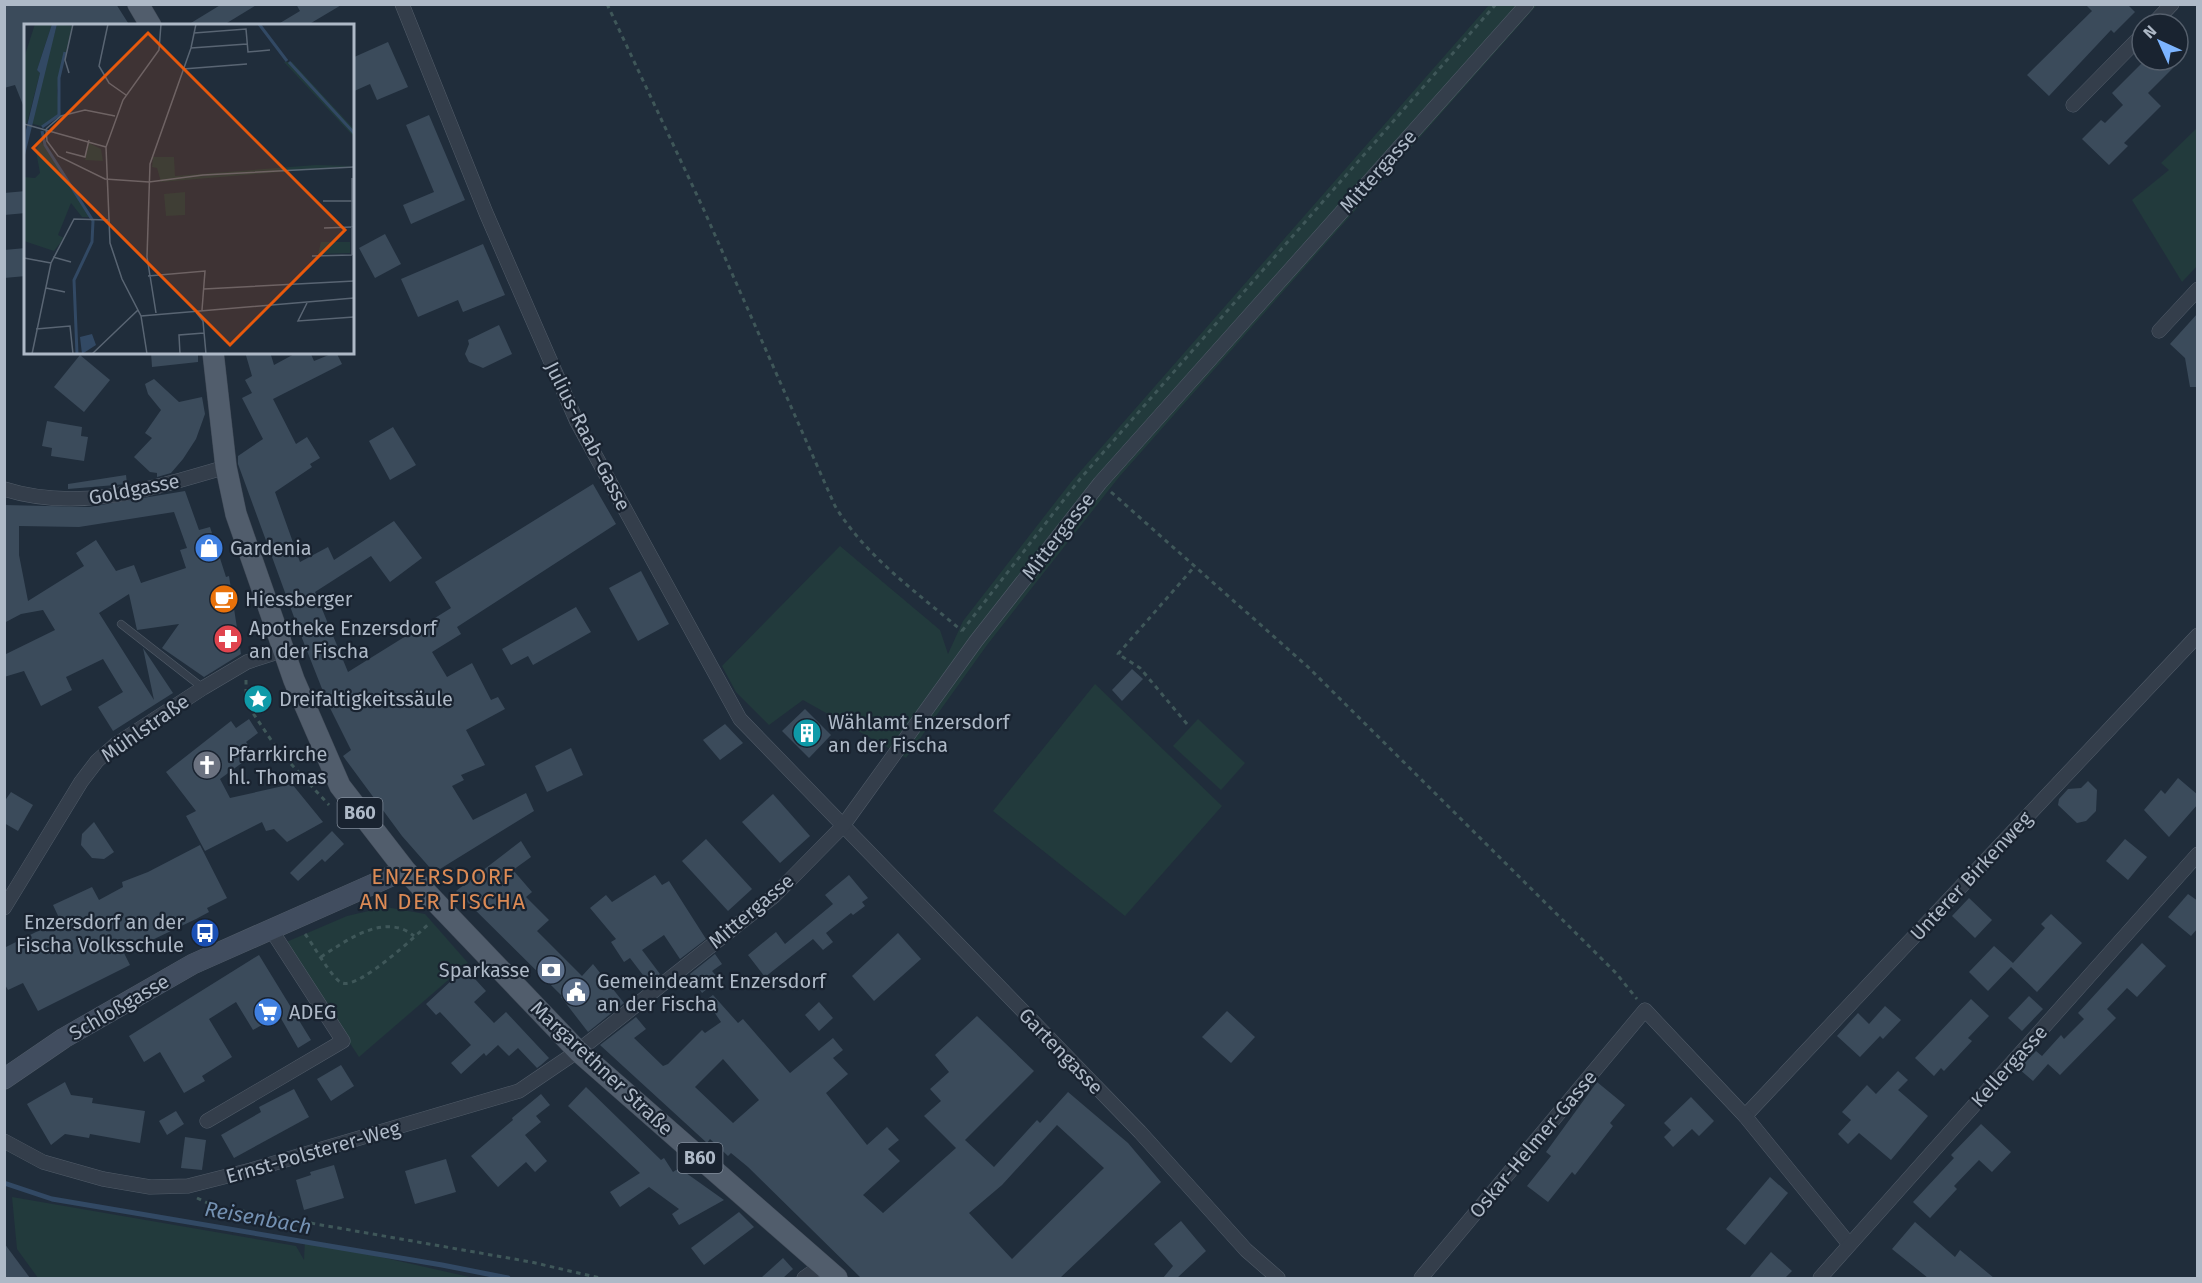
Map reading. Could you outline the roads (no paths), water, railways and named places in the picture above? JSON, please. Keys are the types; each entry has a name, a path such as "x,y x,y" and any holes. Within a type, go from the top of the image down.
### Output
{"main road":[{"path":"138,4 150,24"},
{"name":"B60","path":"213,354 226,467 236,513 284,650"},
{"name":"Margarethner Straße","path":"284,650 323,751 340,786 405,870 578,1051 830,1272"}],"street":[{"name":"Julius-Raab-Gasse","path":"402,4 486,213 577,422 740,719 842,827"},
{"name":"Mittergasse","path":"578,1051 774,896 842,827 976,641 1100,483 1527,4"},
{"path":"2073,105 2130,47"},
{"path":"2159,331 2198,290"},
{"name":"Goldgasse","path":"4,489 66,500 100,499 150,489 226,467"},
{"name":"Unterer Birkenweg","path":"1745,1116 2198,635"},
{"name":"Mühlstraße","path":"4,908 97,761 115,745 203,688 247,662 284,650"},
{"name":"Gartengasse","path":"842,827 1140,1132 1246,1250 1278,1278"},
{"name":"Kellergasse","path":"1820,1278 2198,854"},
{"name":"Schloßgasse","path":"4,1079 64,1038 193,964 405,870"},
{"path":"207,1121 343,1041 270,928"},
{"name":"Oskar-Helmer-Gasse","path":"1421,1278 1645,1010 1745,1116"},
{"name":"Ernst-Polsterer-Weg","path":"4,1141 43,1162 103,1179 150,1187 188,1186 242,1173 519,1090 578,1051"},
{"path":"1745,1116 1849,1244"},
{"path":"804,1278 830,1272"}],"lane":[{"path":"121,624 203,688"}],"waterway":[{"name":"Reisenbach","path":"4,1183 52,1199 508,1278"}],"place":[{"name":"Gardenia","path":"209,548"},
{"name":"Hiessberger","path":"224,599"},
{"name":"Apotheke Enzersdorf an der Fischa","path":"228,639"},
{"name":"Dreifaltigkeitssäule","path":"258,699"},
{"name":"Wählamt Enzersdorf an der Fischa","path":"807,733"},
{"name":"Pfarrkirche hl. Thomas","path":"207,765"},
{"name":"Enzersdorf an der Fischa Volksschule","path":"205,933"},
{"name":"Sparkasse","path":"551,970"},
{"name":"Gemeindeamt Enzersdorf an der Fischa","path":"576,992"},
{"name":"ADEG","path":"268,1012"}],"district":[{"name":"ENZERSDORF AN DER FISCHA","path":"443,888"}]}
